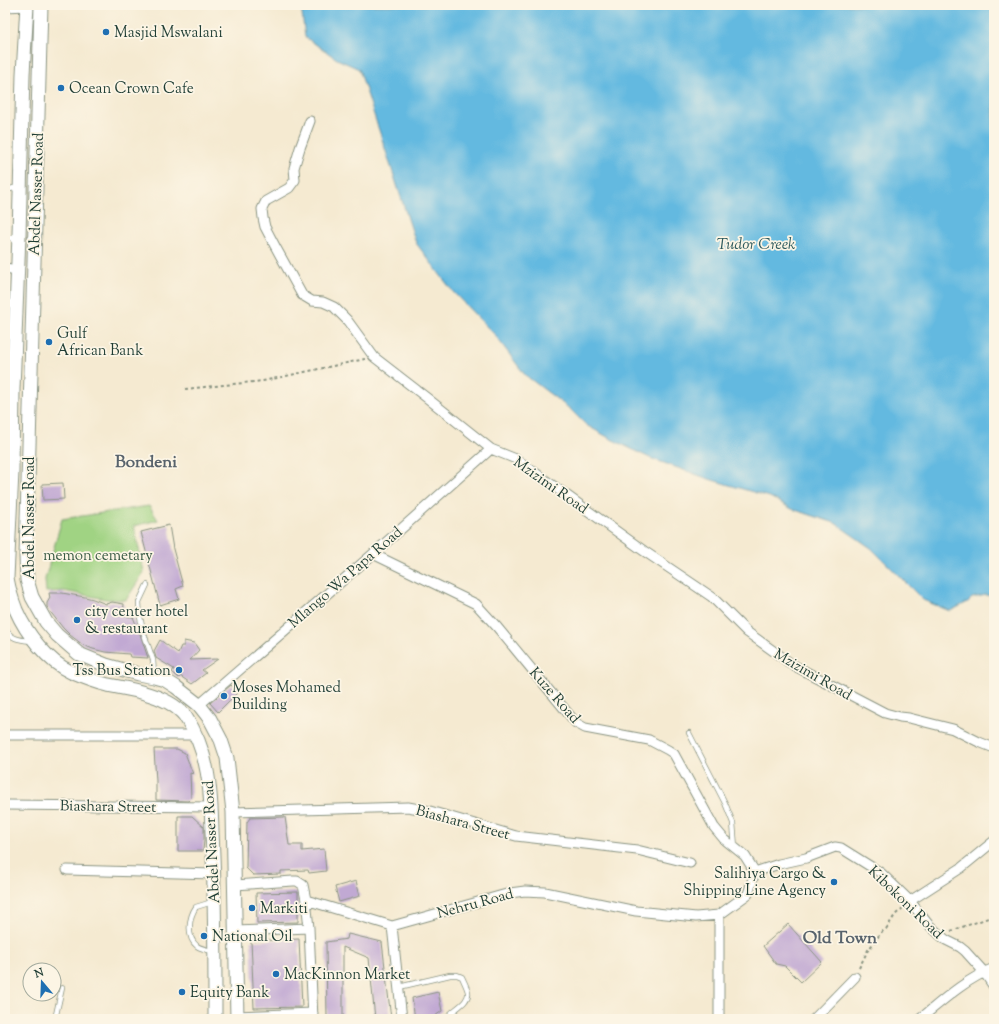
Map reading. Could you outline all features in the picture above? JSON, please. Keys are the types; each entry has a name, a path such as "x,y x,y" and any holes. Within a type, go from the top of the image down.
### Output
{"main road":[{"name":"Abdel Nasser Road","path":"27,5 23,74 18,240 11,269 16,321 12,472 6,579 9,603 16,611 26,629 51,659 69,671 104,683 156,696 184,715 195,735 206,766 211,807 214,874 215,1019"},
{"name":"Abdel Nasser Road","path":"41,5 26,556 27,580 39,610 46,622 79,654 106,665 165,680 199,705 210,719 221,740 230,773 233,812 237,1017"},
{"path":"19,209 35,212"},
{"path":"16,321 33,321"}],"street":[{"path":"5,7 27,5"},
{"name":"Mzizimi Road","path":"310,121 294,168 295,180 289,188 266,201 262,209 266,227 302,295 334,307 347,320 374,357 491,449 516,459 644,551 712,597 747,632 793,666 885,713 952,729 994,748"},
{"name":"Mlango Wa Papa Road","path":"199,705 491,449"},
{"name":"Kuze Road","path":"373,554 476,604 497,627 576,723 585,728 649,740 674,754 714,827 724,840 745,856 755,872"},
{"path":"5,735 195,735"},
{"name":"Biashara Street","path":"5,805 211,807"},
{"name":"Biashara Street","path":"233,812 310,809 408,808 430,811 516,836 636,850 690,863"},
{"path":"910,901 961,868 994,841"},
{"name":"Kibokoni Road","path":"755,872 779,864 806,858 835,847 841,848 881,873 910,901 928,924 946,940 965,951 984,972 994,987"},
{"path":"67,870 214,874"},
{"path":"719,1019 719,916 748,894 755,872"},
{"path":"235,885 297,881 303,885 309,928 313,1016 237,1017"},
{"name":"Nehru Road","path":"392,926 510,893 525,891 545,892 636,911 696,917 719,916"},
{"path":"306,900 392,926 402,1019"},
{"path":"236,931 309,928"},
{"path":"920,1019 949,995 984,972 994,968"},
{"path":"814,1019 855,977"}],"lane":[{"path":"5,190 20,186"},
{"path":"5,236 18,240"},
{"path":"147,585 139,602 140,617 153,660 154,677"},
{"path":"5,628 7,632 19,640 35,641"},
{"path":"689,733 725,803 733,823 735,847"},
{"path":"214,902 196,907 192,914 189,927 192,941 198,947 215,951"},
{"path":"399,987 450,975 462,977 468,992 468,998 446,1019"},
{"path":"55,1019 59,1002"}],"path":[{"path":"185,389 263,381 374,357"},
{"path":"855,977 868,950 880,934 886,929 895,915 910,901"},
{"path":"940,935 994,916"}],"green space":[{"name":"memon cemetary","path":"149,506 158,520 134,526 144,572 126,600 105,599 64,591 46,592 45,579 62,519"}],"water":[{"name":"Tudor Creek","path":"301,5 994,5 994,596 986,595 972,598 968,602 950,611 923,600 871,548 835,523 792,509 770,497 709,479 650,458 586,425 570,409 525,375 495,335 454,293 416,243 359,69 337,59 305,37"}],"building":[{"path":"63,483 64,499 43,500 42,484"},
{"path":"169,525 173,549 183,586 176,589 179,599 160,605 141,532"},
{"path":"49,593 62,593 85,597 106,604 112,602 124,604 123,616 133,617 148,658 130,657 129,654 105,652 83,645 63,628 47,607 47,603 50,598"},
{"path":"160,640 178,653 181,646 184,646 184,641 194,643 199,650 190,660 218,659 202,670 206,673 192,684 180,676 179,678 172,672 174,669 156,658 154,651"},
{"name":"Moses Mohamed Building","path":"231,685 238,692 218,712 210,703"},
{"path":"154,749 177,749 185,753 193,774 190,773 191,798 188,801 156,800"},
{"path":"178,816 192,816 204,827 203,851 178,851"},
{"path":"285,817 289,845 302,845 302,851 324,849 326,871 309,873 308,870 281,871 281,874 253,875 246,868 247,822 250,818"},
{"path":"356,881 360,896 339,902 335,887"},
{"path":"298,892 298,922 257,923 256,893"},
{"path":"788,924 822,962 801,982 785,966 776,964 763,946"},
{"path":"348,934 382,942 391,1019 375,1019 369,958 343,947 343,1019 327,1019 326,942 347,939"},
{"name":"MacKinnon Market","path":"299,939 302,1007 254,1008 251,941"},
{"path":"438,992 442,1011 435,1016 434,1019 415,1019 412,998"}],"place":[{"name":"Masjid Mswalani","path":"106,32"},
{"name":"Ocean Crown Cafe","path":"61,88"},
{"name":"Gulf African Bank","path":"49,342"},
{"name":"city center hotel & restaurant","path":"77,620"},
{"name":"Tss Bus Station","path":"179,670"},
{"name":"Moses Mohamed Building","path":"224,696"},
{"name":"Salihiya Cargo & Shipping Line Agency","path":"834,882"},
{"name":"Markiti","path":"252,908"},
{"name":"National Oil","path":"204,936"},
{"name":"MacKinnon Market","path":"276,974"},
{"name":"Equity Bank","path":"182,992"}],"district":[{"name":"Bondeni","path":"146,461"},
{"name":"Old Town","path":"840,937"}]}
